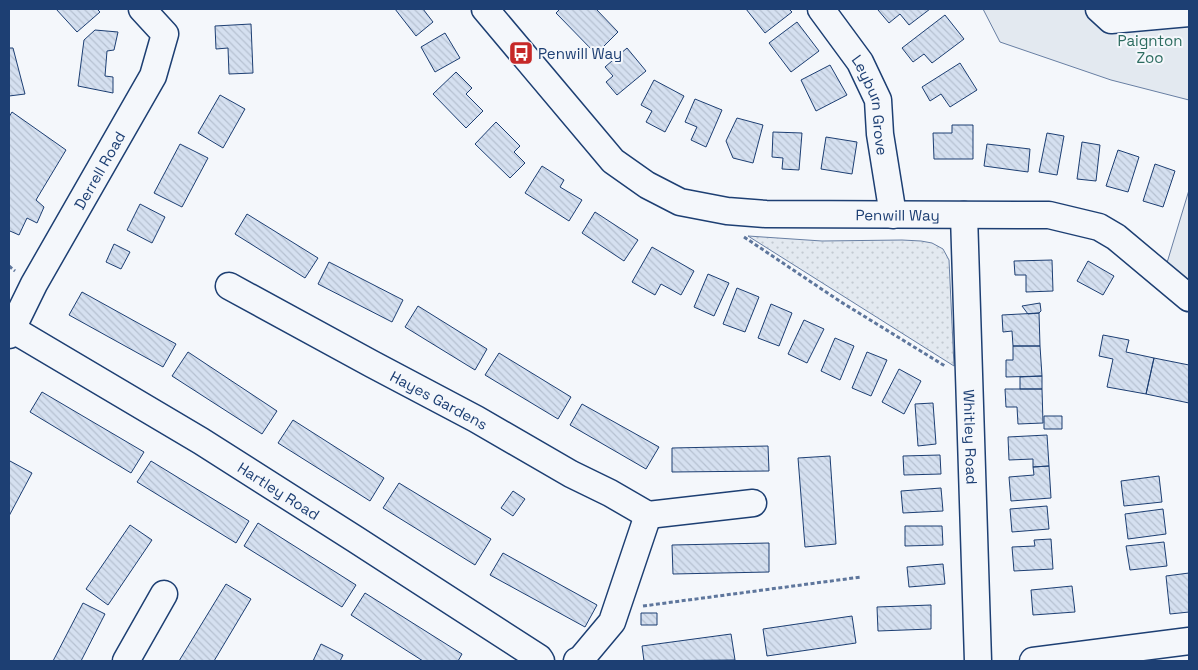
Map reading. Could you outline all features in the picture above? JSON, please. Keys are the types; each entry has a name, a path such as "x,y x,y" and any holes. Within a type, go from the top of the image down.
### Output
{"street":[{"name":"Derrell Road","path":"10,332 34,284 153,76 165,34 142,9"},
{"name":"Penwill Way","path":"485,9 613,161 647,185 680,202 727,211 766,214 1049,215 1099,228 1116,237 1189,298"},
{"name":"Leyburn Grove","path":"821,9 860,62 878,100 880,134 893,214"},
{"path":"1099,9 1111,20 1189,14"},
{"name":"Whitley Road","path":"964,215 978,661"},
{"name":"Hayes Gardens","path":"229,286 476,419 570,474 648,515"},
{"name":"Hartley Road","path":"10,332 201,441 355,538 541,661"},
{"path":"577,661 612,622 648,515 753,503"},
{"path":"126,661 164,594"},
{"path":"1033,661 1189,641"}],"path":[{"path":"736,212 738,234 841,302 954,372 969,372"},
{"path":"616,610 861,577"}],"green space":[{"name":"Paignton Zoo","path":"983,9 1189,9 1189,100 1111,80 1000,42"},
{"path":"1189,190 1189,298 1163,276"},
{"path":"748,236 822,241 921,241 932,243 943,249 949,260 954,366"}],"building":[{"path":"56,9 97,9 100,12 77,32"},
{"path":"395,9 423,9 433,22 416,36"},
{"path":"560,9 596,9 618,32 596,54 556,13"},
{"path":"746,9 789,9 792,12 765,33"},
{"path":"930,9 909,25 900,14 889,23 878,10"},
{"path":"945,15 964,39 932,63 924,54 913,62 902,48"},
{"path":"797,22 819,51 791,72 769,43"},
{"path":"251,24 253,73 229,74 228,48 216,49 215,26"},
{"path":"95,30 118,32 114,50 107,51 105,76 113,77 113,93 78,86 84,40"},
{"path":"445,33 460,58 435,72 421,47"},
{"path":"9,48 13,48 25,94 9,96"},
{"path":"627,48 646,71 617,95 606,82 613,76 605,67"},
{"path":"960,63 977,90 950,107 941,94 930,101 922,87"},
{"path":"830,65 847,95 816,111 801,80"},
{"path":"456,72 472,88 466,94 483,111 466,128 433,94"},
{"path":"654,80 684,96 665,132 646,122 652,111 641,105"},
{"path":"220,95 245,109 223,148 198,133"},
{"path":"695,99 722,110 706,147 691,140 697,127 685,122"},
{"path":"12,112 66,150 36,200 44,207 37,223 27,218 19,235 10,231 9,233 9,117"},
{"path":"737,118 763,125 753,163 733,158 726,141"},
{"path":"496,122 520,146 514,152 525,163 510,178 475,144"},
{"path":"952,125 973,125 973,159 934,159 933,133 952,133"},
{"path":"773,132 802,133 799,170 782,169 783,158 772,157"},
{"path":"1047,133 1064,136 1057,175 1039,172"},
{"path":"826,137 857,142 852,174 821,169"},
{"path":"1082,142 1100,145 1096,181 1077,179"},
{"path":"180,144 208,158 182,207 154,193"},
{"path":"987,144 1030,149 1028,172 984,166"},
{"path":"1118,150 1139,157 1128,192 1106,186"},
{"path":"1155,164 1175,171 1163,207 1143,201"},
{"path":"542,166 564,180 560,187 582,200 569,221 525,193"},
{"path":"140,204 165,217 152,243 127,230"},
{"path":"595,212 638,240 624,261 582,233"},
{"path":"247,214 318,258 305,278 235,234"},
{"path":"114,244 130,252 121,269 106,262"},
{"path":"652,247 694,271 681,295 661,284 655,295 632,282"},
{"path":"1052,260 1053,291 1026,292 1026,275 1015,275 1014,261"},
{"path":"1088,261 1114,276 1103,295 1077,281"},
{"path":"329,262 403,300 392,322 318,284"},
{"path":"708,274 729,283 714,316 694,307"},
{"path":"737,288 759,297 745,332 723,324"},
{"path":"82,292 176,344 163,367 69,315"},
{"path":"1040,303 1041,311 1039,313 1028,314 1022,306"},
{"path":"771,304 792,313 779,346 758,338"},
{"path":"418,306 487,349 475,370 405,327"},
{"path":"1039,313 1040,346 1013,346 1012,331 1003,332 1002,315"},
{"path":"804,320 824,329 807,363 788,354"},
{"path":"1103,335 1129,340 1126,352 1154,358 1146,394 1107,387 1113,359 1099,356"},
{"path":"835,338 854,346 840,380 821,371"},
{"path":"1013,346 1040,346 1042,376 1006,377 1006,360 1013,360"},
{"path":"188,352 277,411 262,434 172,376"},
{"path":"867,352 887,360 871,396 852,388"},
{"path":"499,353 571,397 558,419 485,375"},
{"path":"1154,358 1189,365 1189,403 1146,394"},
{"path":"899,369 921,381 904,414 882,402"},
{"path":"1042,376 1042,389 1020,389 1020,377"},
{"path":"1005,389 1042,389 1043,423 1018,424 1017,407 1006,407"},
{"path":"42,392 144,452 131,473 30,412"},
{"path":"933,403 936,444 918,446 915,404"},
{"path":"582,404 659,447 646,469 570,425"},
{"path":"1044,416 1062,416 1062,429 1044,429"},
{"path":"293,420 384,478 370,501 278,443"},
{"path":"1047,435 1049,466 1033,467 1033,459 1009,460 1008,437"},
{"path":"768,446 769,471 672,472 672,448"},
{"path":"940,455 941,474 904,475 903,456"},
{"path":"830,456 836,544 805,547 798,458"},
{"path":"10,461 32,473 9,516 9,463"},
{"path":"151,461 249,521 236,543 137,482"},
{"path":"1049,466 1051,498 1011,501 1009,477 1034,475 1033,467"},
{"path":"1159,476 1162,502 1124,506 1121,481"},
{"path":"399,483 491,539 475,565 383,508"},
{"path":"941,488 943,511 903,513 901,491"},
{"path":"513,491 525,499 513,516 501,508"},
{"path":"1047,506 1049,529 1012,532 1010,509"},
{"path":"1163,509 1166,534 1128,539 1125,514"},
{"path":"258,523 356,585 342,607 244,546"},
{"path":"130,525 152,540 108,605 86,589"},
{"path":"905,526 942,526 943,545 905,546"},
{"path":"1051,539 1053,569 1014,571 1012,547 1035,546 1034,540"},
{"path":"1164,542 1167,566 1130,570 1126,546"},
{"path":"769,543 769,572 673,574 672,545"},
{"path":"503,553 597,605 585,627 490,575"},
{"path":"943,564 945,584 909,587 907,567"},
{"path":"1189,573 1189,612 1170,614 1166,576"},
{"path":"226,584 251,599 214,661 179,661"},
{"path":"1072,586 1075,612 1033,615 1031,590"},
{"path":"365,593 462,654 458,661 423,661 351,615"},
{"path":"83,603 105,614 81,661 53,661"},
{"path":"931,605 931,629 878,631 877,607"},
{"path":"641,613 657,613 657,625 641,625"},
{"path":"852,616 856,643 767,656 763,629"},
{"path":"731,634 735,660 644,661 642,646"},
{"path":"321,644 343,655 340,661 313,661"}],"place":[{"name":"Penwill Way","path":"521,53"}]}
